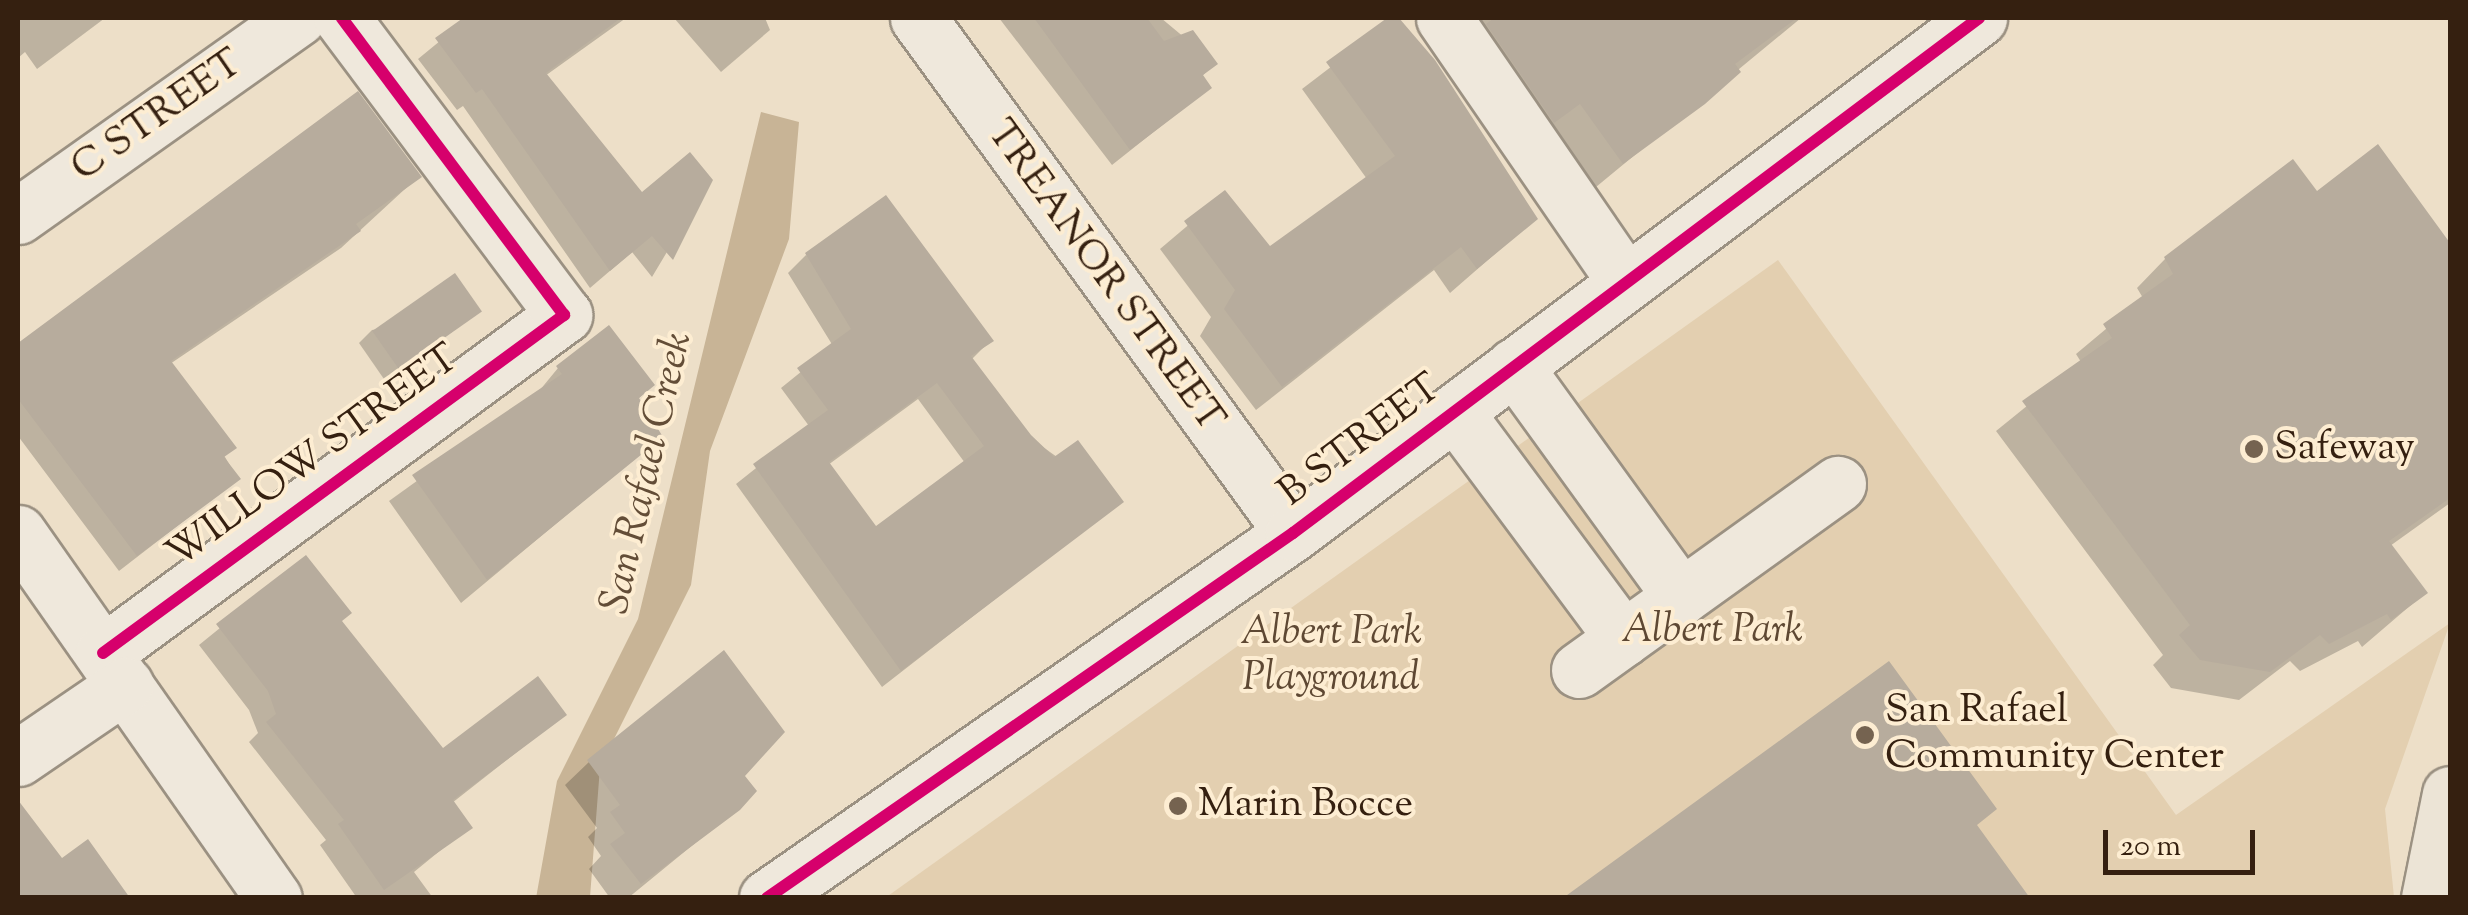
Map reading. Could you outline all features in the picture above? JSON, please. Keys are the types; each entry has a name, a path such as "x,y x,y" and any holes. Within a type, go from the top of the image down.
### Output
{"main road":[{"path":"2429,898 2450,794"}],"street":[{"name":"C STREET","path":"18,216 298,18"},
{"name":"WILLOW STREET","path":"18,758 114,669 564,315 342,18"},
{"name":"TREANOR STREET","path":"918,18 1293,534"},
{"path":"1444,18 1626,283"},
{"name":"B STREET","path":"767,898 1293,534 1968,21"},
{"path":"1514,366 1681,598"},
{"path":"1455,412 1624,638"},
{"path":"1579,670 1838,484"},
{"path":"18,533 274,898"}],"green space":[{"name":"Albert Park","path":"1778,260 2176,815 2450,623 2385,809 2394,897 885,898"}],"shaded area":[{"path":"761,112 799,122 789,239 710,451 691,585 600,767 590,897 536,898 557,781 638,619"}],"building":[{"path":"463,18 621,18 546,73 642,192 690,152 713,180 673,260 652,236 610,271 482,89 476,93 435,38"},
{"path":"1034,18 1147,18 1164,41 1193,30 1218,64 1203,75 1212,88 1130,150"},
{"path":"1387,18 1399,18 1435,60 1538,219 1477,269 1461,247 1282,387 1224,309 1235,290 1184,221 1225,190 1270,246 1395,156 1326,62"},
{"path":"1494,18 1797,18 1735,64 1741,72 1705,104 1623,164 1580,104 1554,123 1486,24"},
{"path":"358,91 422,177 356,224 361,231 171,361 237,448 224,457 241,479 137,556 18,399 18,343"},
{"name":"Safeway","path":"2378,144 2450,243 2450,498 2389,541 2428,593 2391,620 2387,614 2329,644 2320,635 2270,672 2200,660 2179,635 2190,625 2022,401 2112,338 2103,324 2173,274 2164,257 2293,159 2317,191"},
{"path":"886,195 994,341 971,356 1031,435 1054,457 1078,440 1124,502 901,671 753,464 828,410 797,368 851,329 805,253","holes":["937,383 984,446 876,526 829,462"]},
{"path":"455,273 482,312 399,369 372,331"},
{"path":"609,325 655,385 639,398 663,437 487,580 412,475 562,374 556,366"},
{"path":"306,555 352,613 342,621 443,748 538,676 567,715 453,800 473,828 384,890 338,824 344,820 266,722 276,714 268,691 216,624"},
{"path":"724,650 785,732 745,776 757,791 740,810 641,884 610,844 625,833 610,812 620,805 587,760"},
{"name":"San Rafael Community Center","path":"1889,661 1997,809 1977,825 2030,898 1563,898"},
{"path":"18,800 62,858 88,839 130,898 18,898"}],"cycle path":[{"path":"103,653 564,315 342,18"},
{"path":"767,898 1293,533 1979,18"}],"place":[{"name":"Safeway","path":"2254,449"},
{"name":"San Rafael Community Center","path":"1865,735"},
{"name":"Marin Bocce","path":"1178,806"}],"water label":[{"name":"San Rafael Creek","path":"648,473"}],"park label":[{"name":"Albert Park Playground","path":"1331,657"}]}
